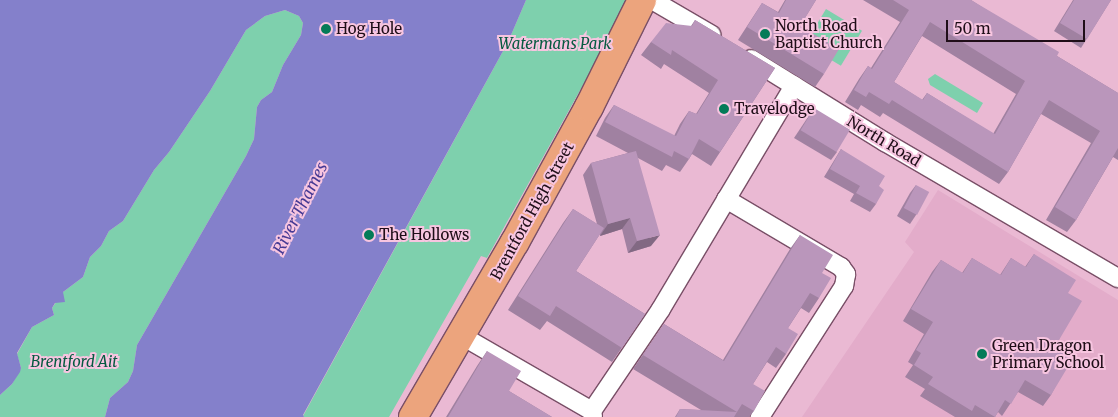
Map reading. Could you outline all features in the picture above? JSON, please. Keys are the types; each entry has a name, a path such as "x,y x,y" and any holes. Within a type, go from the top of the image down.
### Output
{"main road":[{"name":"Brentford High Street","path":"413,417 462,336 562,157 642,0"}],"street":[{"name":"North Road","path":"652,0 885,142 1118,278"},
{"path":"462,336 593,414 661,309 794,86"},
{"path":"726,199 842,267 846,274 844,286 760,417"}],"shaded area":[{"name":"Green Dragon Primary School","path":"938,190 1118,300 1118,407 1112,417 802,417 914,252 905,242"}],"green space":[{"name":"Watermans Park","path":"526,0 628,0 618,22 487,258 481,256 389,417 304,417 508,42"},
{"path":"826,9 862,31 841,66 805,44"},
{"name":"Brentford Ait","path":"285,10 299,16 303,23 301,35 283,65 272,92 261,100 257,107 254,139 246,156 137,345 133,371 128,382 110,398 105,417 0,417 0,395 12,384 21,368 17,354 32,327 54,315 52,308 63,292 83,277 90,257 101,246 109,231 123,221 154,170 169,152 210,91 246,30 265,16"},
{"path":"935,74 983,103 977,113 930,85 928,79"}],"water":[{"name":"River Thames","path":"0,0 526,0 508,42 303,415 304,417 105,417 110,398 128,382 133,371 137,345 246,156 254,139 257,107 261,100 272,92 283,65 301,35 303,23 299,16 285,10 265,16 246,30 210,91 169,152 154,170 123,221 109,231 101,246 90,257 83,277 63,292 65,302 55,303 52,308 54,315 32,327 17,353 21,368 20,372 12,384 0,395"}],"building":[{"path":"786,0 816,0 800,26 839,49 824,74 747,27 762,3 779,13"},
{"path":"893,0 971,0 1059,52 1057,56 1118,93 1118,148 1076,220 1055,207 1100,131 1049,100 1008,172 892,100 889,104 869,92 866,97 854,90 868,66 872,69 909,10","holes":["930,22 1025,81 995,134 927,93 923,100 894,82"]},
{"path":"1074,0 1111,0 1087,39 1060,23"},
{"name":"Travelodge","path":"695,20 775,68 720,152 699,139 689,159 674,151 672,157 605,122 614,105 676,136 689,111 697,114 718,80 672,50 671,55 651,42 666,23 692,26"},
{"path":"814,108 850,130 837,152 801,130"},
{"path":"841,149 885,176 879,186 884,190 876,204 856,193 860,186 830,169"},
{"path":"636,151 660,235 637,241 630,218 608,224 591,163"},
{"path":"916,185 929,192 917,215 904,208"},
{"path":"573,209 604,228 576,271 645,314 622,348 556,306 550,316 518,296"},
{"path":"800,235 833,255 822,273 831,278 819,298 810,293 788,328 798,334 786,354 776,347 753,384 765,391 754,411 742,404 737,412 643,355 664,324 724,361"},
{"path":"1034,254 1076,280 1068,293 1082,301 1059,340 1074,349 1069,359 1072,360 1051,395 1025,380 1011,404 1005,400 995,417 975,405 972,411 928,384 933,377 914,365 921,353 916,350 933,322 911,309 941,260 963,273 972,258 1001,275 1011,258 1026,267"},
{"path":"487,351 521,371 509,391 552,417 448,417"},
{"path":"680,409 737,412 734,417 676,417"}],"place":[{"name":"Hog Hole","path":"326,29"},
{"name":"North Road Baptist Church","path":"765,34"},
{"name":"Travelodge","path":"724,109"},
{"name":"The Hollows","path":"369,235"},
{"name":"Green Dragon Primary School","path":"982,354"}]}
